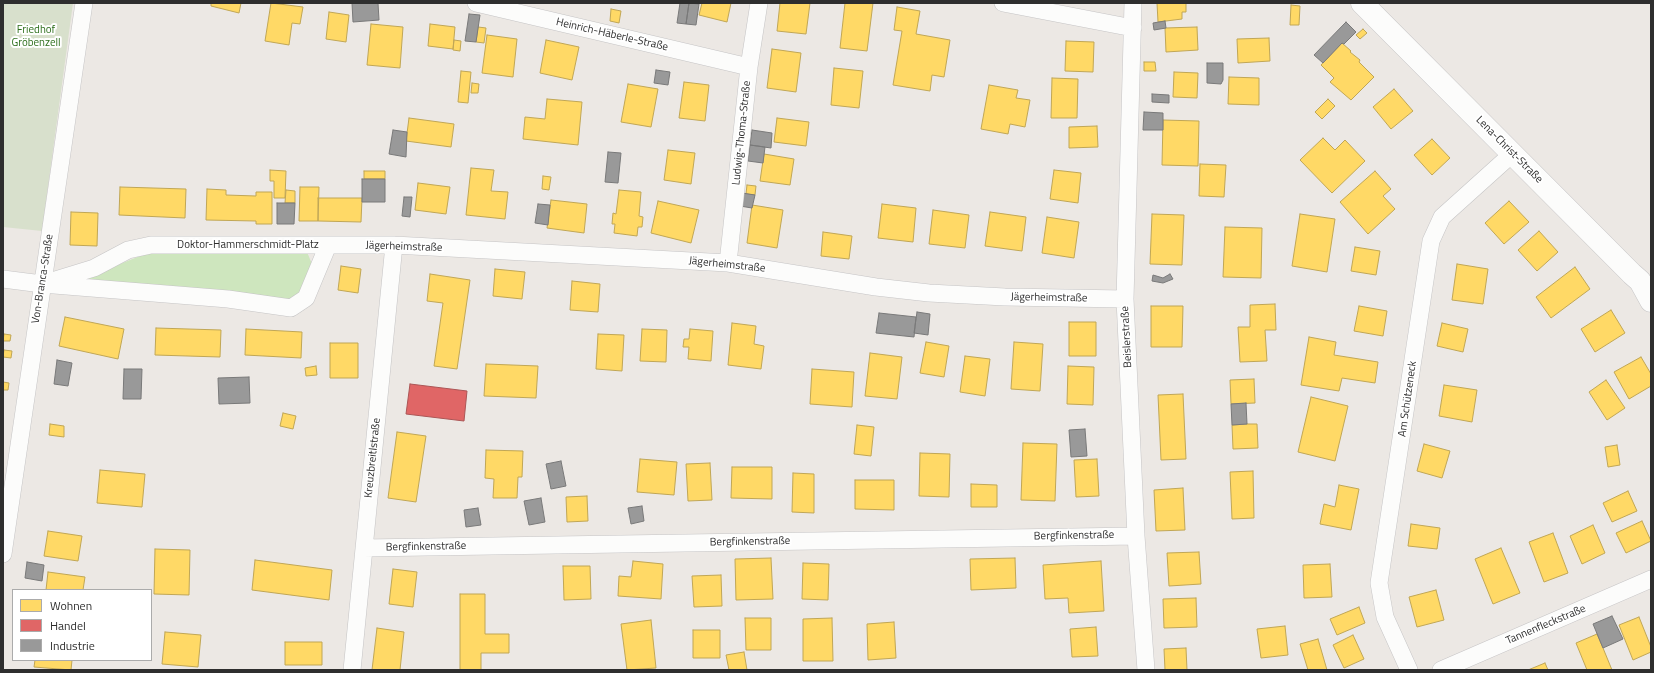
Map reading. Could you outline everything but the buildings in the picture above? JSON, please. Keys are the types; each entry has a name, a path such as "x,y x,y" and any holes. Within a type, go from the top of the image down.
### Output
{"street":[{"name":"Von-Branca-Straße","path":"3,554 9,464 42,284 84,3"},
{"name":"Heinrich-Häberle-Straße","path":"476,3 749,67"},
{"name":"Ludwig-Thoma-Straße","path":"728,263 749,67 760,3"},
{"path":"1003,3 1133,28"},
{"name":"Beislerstraße","path":"1133,3 1125,299 1136,536 1146,670"},
{"name":"Lena-Christ-Straße","path":"1362,3 1640,281 1651,300"},
{"name":"Am Schützeneck","path":"1409,670 1385,617 1379,583 1431,241 1442,217 1512,154"},
{"name":"Doktor-Hammerschmidt-Platz","path":"151,245 328,245 306,298 292,308 228,299 42,284 94,268 128,250 151,245"},
{"name":"Jägerheimstraße","path":"328,245 394,245 728,263 876,287 929,293 1005,297 1125,299"},
{"name":"Kreuzbreitlstraße","path":"352,670 394,245"},
{"path":"3,279 42,284"},
{"name":"Bergfinkenstraße","path":"364,548 1136,536"},
{"name":"Tannenfleckstraße","path":"1441,670 1651,579"}],"green space":[{"name":"Friedhof Gröbenzell","path":"3,3 73,3 42,231 3,227"},
{"path":"150,252 307,252 312,264 302,295 285,304 52,283 90,276"}]}
